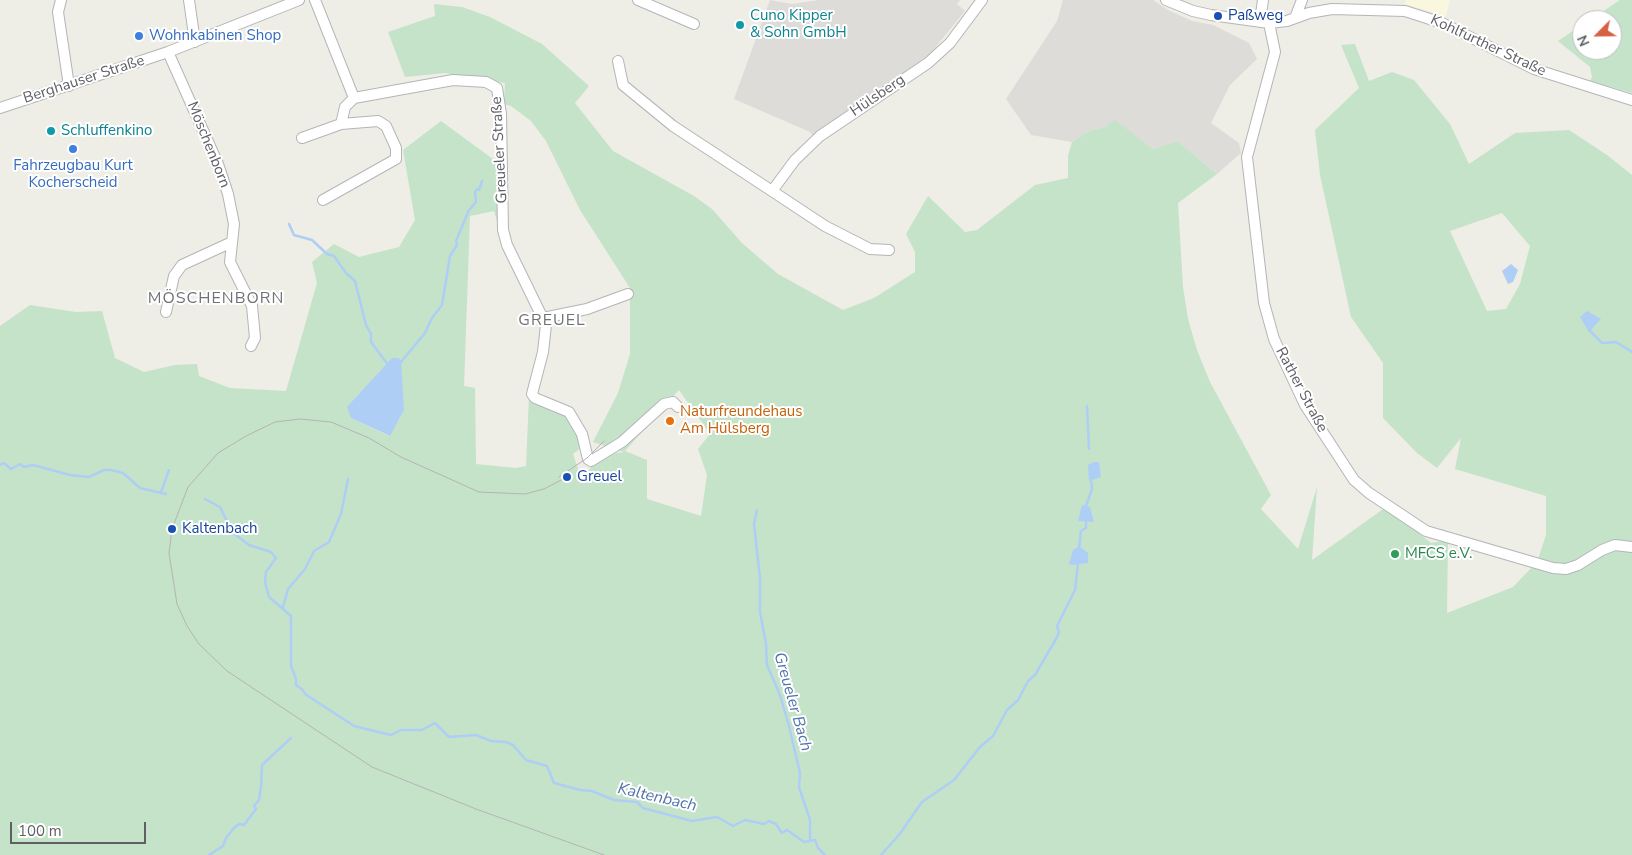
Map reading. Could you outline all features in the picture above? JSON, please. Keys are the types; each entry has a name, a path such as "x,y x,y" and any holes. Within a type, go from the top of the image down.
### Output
{"street":[{"path":"61,0 58,12 69,86"},
{"path":"189,0 195,42"},
{"name":"Berghauser Straße","path":"0,108 168,52 299,0"},
{"path":"315,0 354,98 345,107 342,124"},
{"path":"638,0 694,24"},
{"name":"Hülsberg","path":"772,191 795,160 820,136 928,63 950,43 982,0"},
{"name":"Kohlfurther Straße","path":"1166,0 1202,13 1264,22 1295,18 1309,13 1332,9 1404,11 1442,23 1534,69 1632,100"},
{"path":"1263,0 1264,22"},
{"path":"1295,18 1302,0"},
{"name":"Rather Straße","path":"1264,22 1275,52 1247,157 1264,303 1274,339 1305,405 1354,480 1369,493 1426,532 1553,568 1566,569 1578,565 1602,550 1615,545 1632,546"},
{"name":"Möschenborn","path":"168,52 218,164 228,194 234,224 230,262 252,306 256,338 251,346"},
{"path":"618,61 623,84 673,126 825,226 870,249 890,250"},
{"name":"Greueler Straße","path":"354,98 453,80 486,82 495,86 500,96 503,225 507,245 543,318"},
{"path":"302,138 342,124 378,121 386,126 396,148 396,159 323,200"},
{"path":"166,312 174,276 182,265 232,242"},
{"path":"628,294 587,309 543,318 547,332 532,394 534,398 569,412 582,434 588,459 591,461 622,442 664,404 673,402 678,408"}],"shaded area":[{"path":"770,0 792,4 819,0 960,0 957,4 965,11 930,54 814,138 810,132 734,99"},
{"path":"1063,0 1153,0 1168,10 1192,21 1213,25 1249,43 1257,59 1230,85 1211,123 1239,143 1241,153 1217,174 1177,141 1153,149 1115,121 1105,127 1089,131 1072,142 1031,135 1006,99 1057,21"},
{"path":"1406,0 1450,0 1446,16 1404,4"}],"green space":[{"path":"1620,0 1632,0 1632,93 1590,81 1592,77 1590,67 1581,60 1622,60 1622,10 1605,10"},
{"path":"434,4 462,7 490,17 542,44 589,86 575,103 613,151 694,196 712,209 742,243 778,274 843,310 874,298 915,272 915,252 906,234 928,196 965,232 977,230 1035,185 1068,178 1068,156 1072,142 1089,131 1105,127 1115,120 1153,149 1177,141 1217,174 1178,203 1183,287 1188,319 1197,350 1210,382 1271,495 1261,509 1298,549 1317,487 1312,560 1386,507 1431,543 1448,540 1447,613 1513,587 1537,562 1546,535 1546,496 1455,469 1461,438 1437,468 1417,453 1383,418 1383,363 1351,317 1320,175 1315,130 1359,88 1341,45 1355,44 1369,81 1392,72 1414,80 1450,124 1469,164 1515,133 1569,130 1607,155 1632,175 1632,855 0,855 0,326 30,305 76,312 102,311 115,358 144,372 175,365 197,364 199,376 230,388 286,391 317,283 312,262 334,244 359,257 399,247 415,220 403,150 441,121 497,162 500,231 494,211 470,216 464,386 475,388 476,464 516,468 526,466 529,397 557,408 575,424 582,447 573,454 582,481 591,467 616,453 624,452 593,442 618,393 630,354 630,288 580,210 546,141 531,121 511,106 504,104 505,83 445,73 405,77 388,32 435,16","holes":["1502,213 1530,246 1520,284 1506,309 1487,311 1450,231","679,390 710,434 698,449 707,475 701,516 647,499 647,460 625,451","401,416 389,436 351,418"]},
{"path":"1572,32 1572,52 1558,41"}],"water":[{"path":"1511,264 1518,270 1513,282 1508,284 1502,271"},
{"path":"1587,311 1601,319 1589,332 1580,317"},
{"path":"392,358 401,360 404,410 390,436 351,418 347,407"},
{"path":"1099,462 1101,477 1089,481 1088,465"},
{"path":"1082,505 1090,507 1094,522 1078,521"},
{"path":"1079,546 1088,553 1088,563 1071,565 1069,564 1073,550"}],"waterway":[{"name":"Möschenborn","path":"401,362 425,333 432,318 442,305 450,256 457,245 456,241 469,210 476,202 475,192 477,189 479,190 482,181"},
{"path":"289,224 294,235 312,240 327,254 334,256 346,273 355,281 366,325 371,334 371,342 389,366"},
{"path":"1590,331 1602,343 1616,342 1632,352"},
{"path":"1087,406 1089,449"},
{"name":"Kaltenbach","path":"0,465 4,463 11,469 20,464 24,467 33,465 70,475 89,477 104,470 111,470 123,473 140,488 166,494"},
{"path":"161,492 169,470"},
{"path":"1086,506 1092,489 1091,478"},
{"name":"Möschenborn","path":"283,607 288,589 305,569 314,551 329,542 341,514 348,479"},
{"name":"Kaltenbach","path":"205,499 220,507 232,532 249,545 271,552 276,558 266,572 265,582 269,597 291,616 291,666 296,679 296,685 305,694 354,726 391,735 401,730 422,730 435,723 449,737 476,735 491,741 506,742 513,745 526,760 547,766 554,783 592,791 614,800 637,802 643,808 692,821 717,817 733,826 745,820 764,824 769,821 776,824 782,833 787,830 804,842 815,840 818,848 825,855"},
{"name":"Greueler Bach","path":"757,510 754,524 760,578 760,612 766,644 767,665 780,695 789,726 800,773 799,787 810,820 810,839"},
{"path":"1079,548 1081,531 1086,528 1086,522"},
{"path":"881,855 899,835 922,802 954,780 980,747 993,736 1007,710 1018,700 1028,681 1035,675 1059,632 1057,626 1075,590 1078,563"},
{"path":"209,855 223,846 233,829 239,824 244,825 256,809 254,806 259,800 262,765 291,738"}],"tram line":[{"path":"567,477 544,489 525,494 479,492 401,457 369,438 331,422 300,419 275,422 246,436 218,453 188,487 172,529 169,553 177,604 187,626 199,644 227,671 372,767 476,809 604,855"},
{"path":"559,477 587,458 604,441"}],"place":[{"name":"Paßweg","path":"1218,16"},
{"name":"Cuno Kipper & Sohn GmbH","path":"740,25"},
{"name":"Wohnkabinen Shop","path":"139,36"},
{"name":"Schluffenkino","path":"51,131"},
{"name":"Fahrzeugbau Kurt Kocherscheid","path":"73,149"},
{"name":"Naturfreundehaus Am Hülsberg","path":"670,421"},
{"name":"Greuel","path":"567,477"},
{"name":"Kaltenbach","path":"172,529"},
{"name":"MFCS e.V.","path":"1395,554"}],"district":[{"name":"MÖSCHENBORN","path":"216,299"},
{"name":"GREUEL","path":"552,321"}]}
